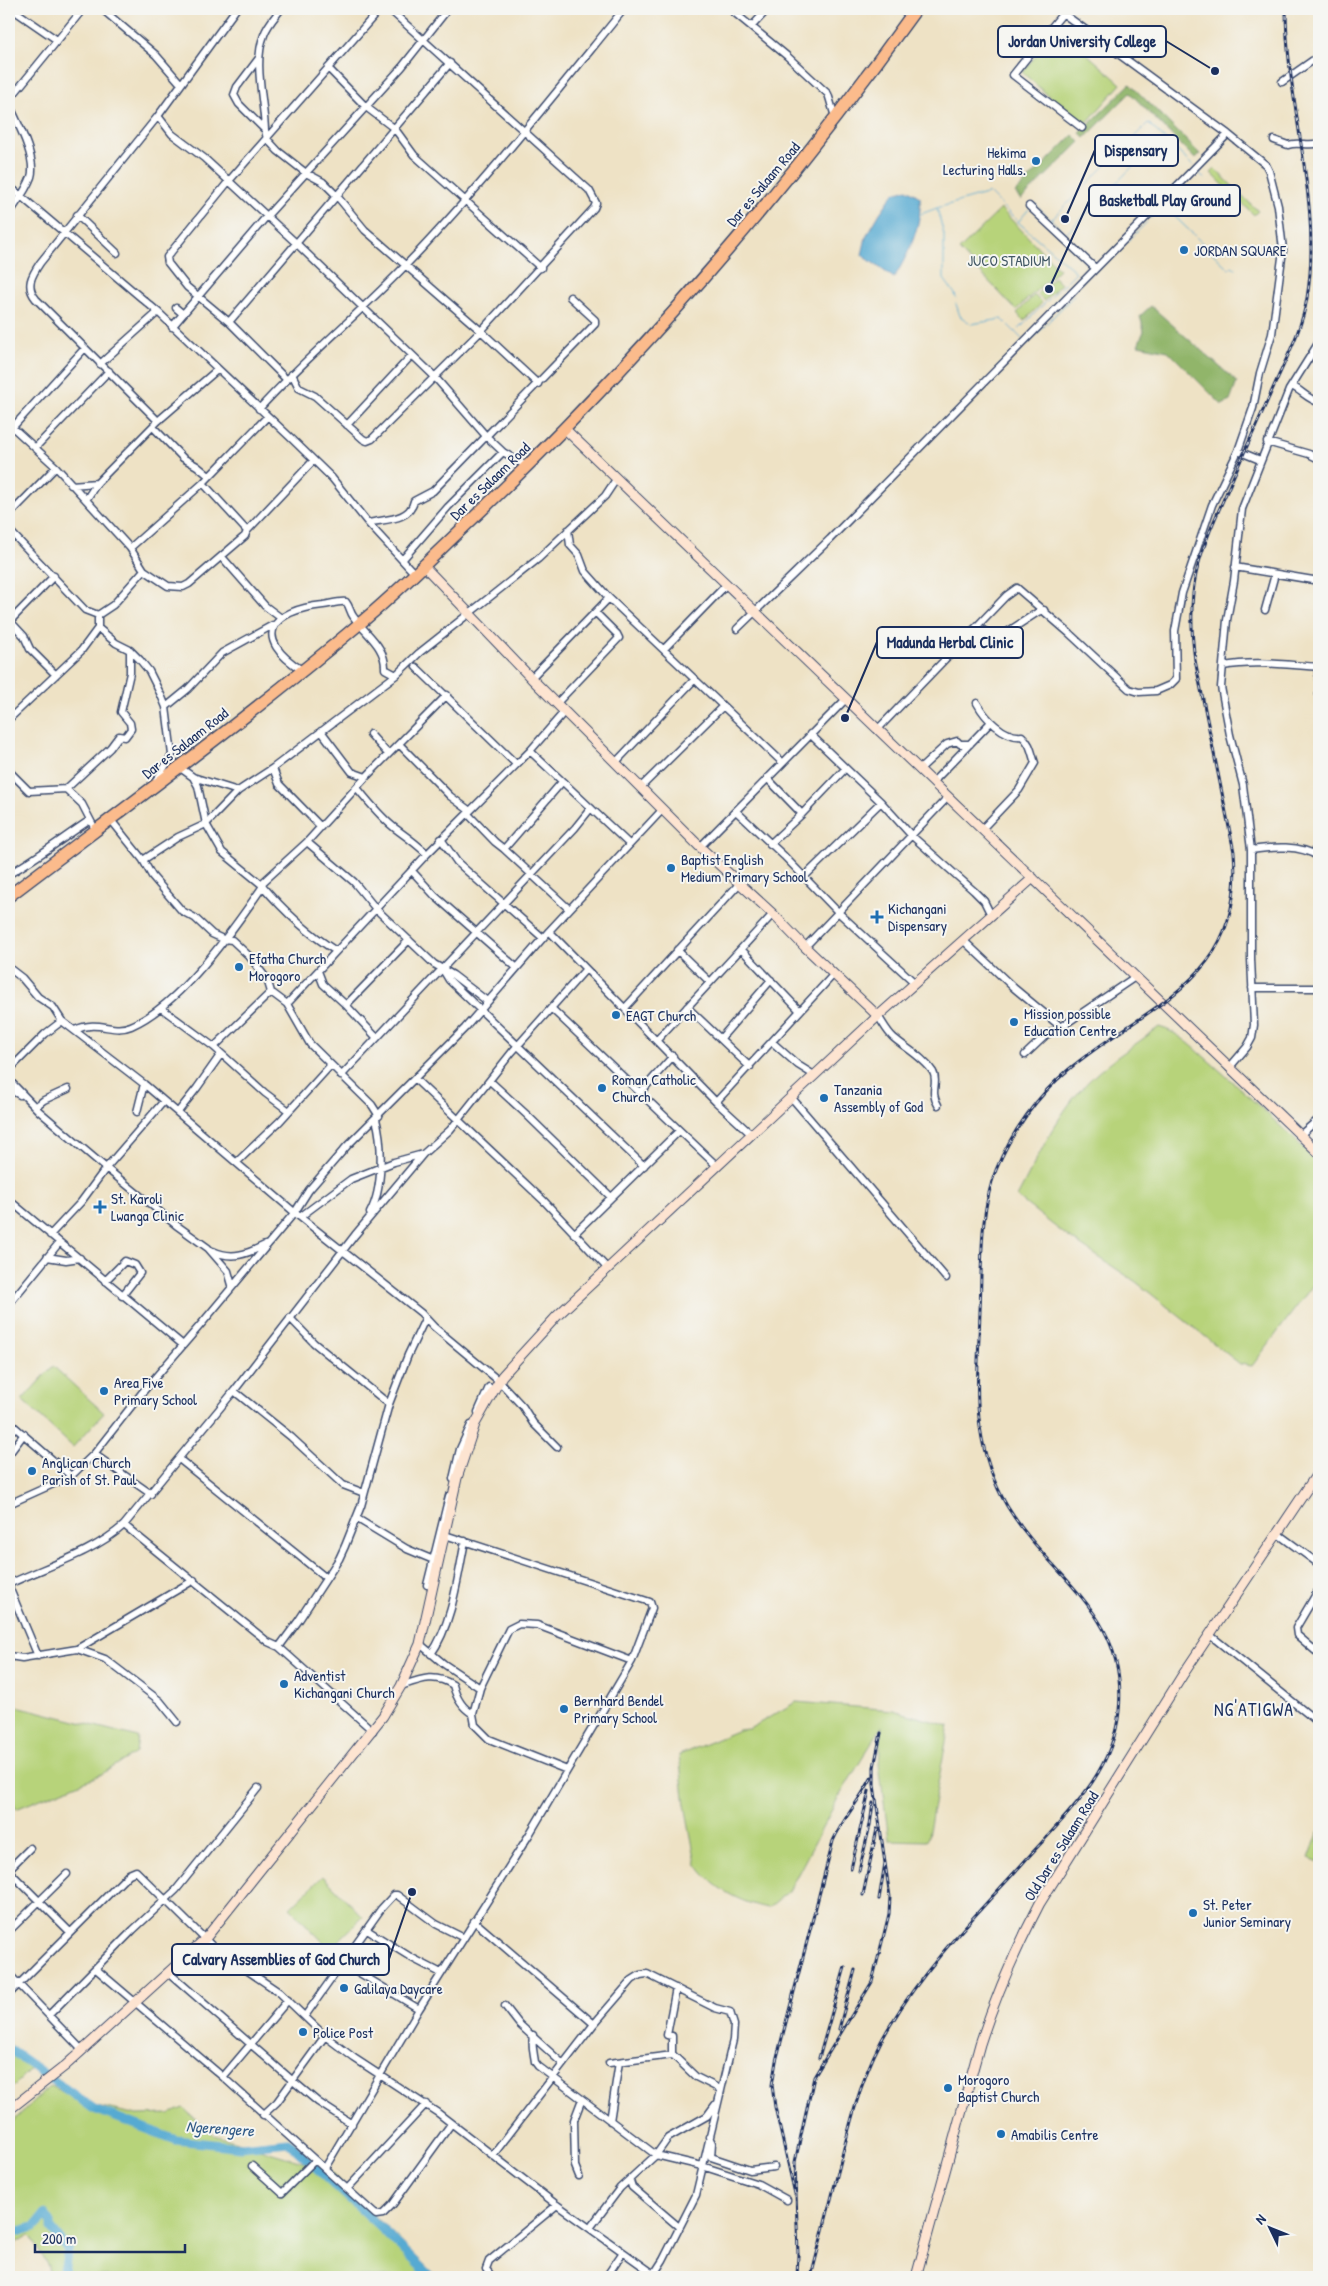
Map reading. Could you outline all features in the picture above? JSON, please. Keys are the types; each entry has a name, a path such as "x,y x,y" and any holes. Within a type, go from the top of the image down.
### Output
{"highway":[{"name":"Dar es Salaam Road","path":"9,896 111,820 360,624 528,467 729,249 835,118 909,11"}],"street":[{"path":"12,9 57,40"},
{"path":"9,100 83,9"},
{"path":"102,9 156,56 181,84"},
{"path":"209,476 183,458 109,371 36,299 29,289 30,281 36,268 77,214 158,116 236,9"},
{"path":"281,9 265,31 259,58 264,130 267,138 278,151 306,173 323,182 365,230 405,267 481,331 538,384"},
{"path":"286,379 229,322 187,287 168,263 167,257 228,182 380,9"},
{"path":"292,374 299,388 315,396 363,439 367,441 372,439 481,331 541,268 594,208 596,203 589,190 389,9"},
{"path":"172,327 266,217 425,40 448,9"},
{"path":"258,409 286,379 405,267 466,201 624,9"},
{"path":"730,9 752,26 828,94 835,118"},
{"path":"752,26 768,9"},
{"path":"878,729 974,629 1017,588 1044,610 1129,689 1149,692 1160,690 1173,682 1176,675 1176,631 1182,593 1212,505 1238,452 1253,408 1260,373 1272,334 1283,250 1278,206 1266,165 1228,134 1057,9"},
{"path":"1063,13 1013,76 1082,128"},
{"path":"1282,82 1319,56"},
{"path":"259,58 236,87 234,95 239,104 264,130"},
{"path":"229,322 450,63"},
{"path":"328,68 366,107 395,129 414,155 541,268"},
{"path":"9,104 26,140 32,166 31,176 9,214"},
{"path":"158,116 172,134 204,158 296,243 434,376 486,436 503,452 528,467"},
{"path":"737,629 830,539 1228,134"},
{"path":"1274,140 1288,145 1294,142 1311,145 1319,143"},
{"path":"9,186 158,312 258,409 292,439 332,478 368,523 403,559 419,569 469,614 530,678 700,847 773,914 878,1016 893,1037 934,1073 933,1098 938,1106"},
{"path":"1029,206 1095,268"},
{"path":"77,214 117,253"},
{"path":"368,523 401,518 414,504 414,501 433,491 596,322 570,297"},
{"path":"176,308 183,314"},
{"path":"100,364 158,312"},
{"path":"1229,1068 1248,1047 1254,1025 1250,850 1243,786 1222,695 1227,620 1242,509 1267,442 1292,386 1319,342"},
{"path":"85,348 10,426 56,467 70,485 130,548 144,570 168,586 183,587 194,581 222,557 245,536 247,531 313,461"},
{"path":"347,425 412,355"},
{"path":"86,500 97,482 156,424 217,370"},
{"path":"34,448 109,371"},
{"path":"1292,386 1304,391 1310,399 1319,402"},
{"path":"130,548 203,483 267,417"},
{"path":"565,429 1319,1153"},
{"path":"1267,442 1309,454 1319,459"},
{"path":"403,559 448,507 503,452"},
{"path":"1238,452 1260,460"},
{"path":"9,515 56,467"},
{"path":"143,860 178,837 206,824 238,792 273,768 396,675 418,654 538,559 604,496 617,478"},
{"path":"70,485 97,482"},
{"path":"203,483 247,531"},
{"path":"9,530 85,610 98,615"},
{"path":"568,530 570,545 579,555 585,571 609,598 783,763"},
{"path":"222,557 265,606 281,618"},
{"path":"1235,568 1319,581"},
{"path":"98,615 113,605 144,570"},
{"path":"1265,610 1274,574"},
{"path":"54,576 9,622 24,636 30,649 56,675"},
{"path":"664,649 727,584"},
{"path":"530,678 609,598"},
{"path":"166,707 188,689 222,653 273,625 295,609 306,606 346,602 354,618 371,637 385,659 385,669 396,675"},
{"path":"974,629 983,630 992,636 1002,635 1044,610"},
{"path":"557,703 619,638 596,613"},
{"path":"9,719 81,652 98,628 98,615"},
{"path":"273,625 271,635 286,660 302,670"},
{"path":"98,628 116,643 130,650 149,671 166,707 172,755 151,788"},
{"path":"9,771 29,791 66,789 110,748 119,736 126,737 131,729 130,723 121,712 130,672 130,650"},
{"path":"1223,666 1242,662 1267,662 1319,667 1319,696"},
{"path":"416,667 430,683 446,695 516,764"},
{"path":"616,762 695,679"},
{"path":"76,1030 87,1025 120,1028 130,1026 161,1008 202,966 262,885 307,842 366,777 446,695"},
{"path":"700,847 737,812 767,778 846,698"},
{"path":"977,703 990,723 1014,737 1022,736 1026,740 1031,748 1035,763 1019,790 982,829"},
{"path":"641,787 722,706"},
{"path":"287,1004 441,839 530,751 565,711"},
{"path":"933,782 990,723"},
{"path":"321,731 352,772 366,777"},
{"path":"370,734 388,754"},
{"path":"810,734 881,802 910,835 974,891 991,914"},
{"path":"920,769 950,742 957,741 960,744 970,744"},
{"path":"399,744 469,813 495,842 569,909"},
{"path":"530,751 629,844"},
{"path":"179,767 193,777 238,792"},
{"path":"273,768 279,784 320,826"},
{"path":"770,844 845,769"},
{"path":"193,777 203,802 206,824 222,852 262,885 283,909 312,936 336,951"},
{"path":"767,778 802,814"},
{"path":"504,849 562,782"},
{"path":"357,788 378,813 396,829 411,838 427,854"},
{"path":"66,789 82,804 96,831"},
{"path":"805,947 948,797"},
{"path":"804,877 881,802"},
{"path":"341,1076 576,828 591,808"},
{"path":"9,1504 71,1476 94,1454 141,1394 295,1212 309,1190 347,1146 465,1028 549,931 662,808"},
{"path":"737,812 839,913 915,983"},
{"path":"9,874 37,858 45,850 90,820"},
{"path":"111,820 143,860 152,876 182,911 195,918 212,934 223,939 232,940 250,956 267,979 271,992 287,1004 310,1044 330,1066 372,1105 378,1117 380,1168 374,1205 365,1223"},
{"path":"441,839 457,862 543,938"},
{"path":"307,842 354,882 376,909 442,970 450,980 644,1166"},
{"path":"1250,850 1267,847 1298,849 1312,852 1319,857"},
{"path":"412,871 435,896 517,968"},
{"path":"427,1585 445,1535 457,1478 470,1436 499,1381 532,1342 790,1097 1033,878"},
{"path":"625,1008 739,884"},
{"path":"657,1040 773,914"},
{"path":"549,931 716,1102 751,1134"},
{"path":"346,1005 409,940"},
{"path":"963,940 1049,1019 1061,1027"},
{"path":"741,949 800,1011"},
{"path":"677,950 710,982"},
{"path":"9,968 22,978 38,997 54,1007 62,1021 76,1030 178,1112 300,1217 343,1250 499,1381 523,1408 533,1423 557,1447"},
{"path":"442,970 453,975 487,1001"},
{"path":"38,1656 9,1585 102,1540 124,1525 234,1391 365,1223 423,1154 441,1140 519,1045 585,970"},
{"path":"318,971 323,984 377,1038"},
{"path":"716,1102 750,1068 834,974"},
{"path":"1025,1055 1046,1035 1135,977"},
{"path":"720,1038 771,980"},
{"path":"1252,988 1319,988"},
{"path":"214,1047 271,992"},
{"path":"687,1007 750,1068"},
{"path":"161,1008 214,1047 289,1111"},
{"path":"552,1008 717,1166"},
{"path":"1046,1035 1049,1019"},
{"path":"9,1068 45,1034 62,1021"},
{"path":"772,1042 798,1065 814,1075"},
{"path":"178,1112 198,1088 220,1054"},
{"path":"640,1092 673,1056"},
{"path":"237,1162 289,1111 330,1066"},
{"path":"415,1079 459,1119 484,1147 544,1202 608,1269"},
{"path":"9,1080 30,1100 34,1107 106,1168 176,1225 208,1248 220,1254 236,1256 269,1243"},
{"path":"490,1081 611,1197"},
{"path":"137,1112 144,1084"},
{"path":"9,1089 30,1100"},
{"path":"34,1107 68,1089"},
{"path":"790,1097 946,1278"},
{"path":"50,1236 91,1191 106,1168 164,1101"},
{"path":"1300,1135 1319,1119"},
{"path":"574,1234 678,1130"},
{"path":"300,1217 351,1178 423,1154"},
{"path":"9,1200 183,1345"},
{"path":"9,1304 59,1243"},
{"path":"208,1248 228,1271 232,1285"},
{"path":"47,1257 66,1260 80,1258"},
{"path":"105,1281 125,1261 135,1265 140,1273 122,1296"},
{"path":"290,1318 314,1343 389,1404"},
{"path":"278,1647 299,1620 325,1577 339,1559 364,1494 389,1404 425,1318"},
{"path":"9,2110 65,2066 197,1946 373,1730 402,1686 420,1644 460,1449 489,1388"},
{"path":"234,1391 290,1437 343,1485 364,1494"},
{"path":"9,1422 71,1476"},
{"path":"9,1454 24,1434"},
{"path":"94,1454 151,1494"},
{"path":"179,1459 325,1577"},
{"name":"Old Dar es Salaam Road","path":"916,2277 980,2044 993,2006 1018,1946 1040,1903 1182,1676 1319,1471"},
{"path":"356,1518 407,1549 436,1561"},
{"path":"124,1525 268,1642 278,1647 373,1730"},
{"path":"1278,1534 1319,1564"},
{"path":"325,2168 418,2009 464,1938 632,1661 651,1613 650,1602 445,1535"},
{"path":"431,1654 448,1616 465,1541"},
{"path":"9,1656 22,1658 77,1649 92,1642 194,1580"},
{"path":"1319,1590 1296,1628 1297,1635 1319,1654"},
{"path":"567,1770 485,1736 475,1725 474,1714 480,1688 509,1629 519,1624 538,1625 632,1661"},
{"path":"1210,1635 1319,1723"},
{"path":"420,1644 448,1667 480,1688"},
{"path":"77,1649 99,1656 113,1665 160,1701 177,1722"},
{"path":"448,1667 450,1682 453,1685 455,1694 463,1707 474,1714"},
{"path":"402,1686 428,1677 450,1682"},
{"path":"49,2016 133,1930 165,1901 214,1845 258,1788"},
{"path":"30,1848 9,1870 70,1932"},
{"path":"9,1994 134,1871 138,1872 214,1948 261,1979 288,2000 325,2036 380,2075 426,2104 557,2205 656,2276 678,2227 696,2195 702,2166 708,2156 709,2137 716,2104 734,2034 731,2014 647,1974 640,1975 632,1980 594,2024 493,2155"},
{"path":"9,1931 67,1874"},
{"path":"305,2016 385,1904 395,1894 436,1924 464,1938"},
{"path":"474,1921 594,2024"},
{"path":"213,1928 214,1948"},
{"path":"367,1930 412,1958 441,1973"},
{"path":"197,1946 214,1948"},
{"path":"343,1963 418,2009"},
{"path":"96,1969 136,2001 348,2188 376,2215 383,2214 451,2124"},
{"path":"168,1972 250,2046 318,2102 352,2124"},
{"path":"9,1974 82,2050"},
{"path":"676,1988 668,2035 672,2036 671,2047 673,2055 696,2076 720,2089"},
{"path":"222,2077 288,2000"},
{"path":"505,2006 519,2024 563,2064"},
{"path":"533,2035 532,2043 535,2052 535,2062 552,2077 656,2155 702,2166 758,2184 788,2200"},
{"path":"263,2115 277,2102 325,2036"},
{"path":"608,2063 673,2055"},
{"path":"610,2121 619,2062"},
{"path":"579,2176 575,2166 574,2120 582,2099"},
{"path":"348,2188 426,2104"},
{"path":"590,2228 625,2181 630,2181 656,2155 669,2137 707,2116 716,2104"},
{"path":"708,2156 750,2170 774,2167"},
{"path":"252,2166 282,2193 315,2160"},
{"path":"743,2179 750,2170"},
{"path":"630,2181 632,2187 678,2227"},
{"path":"492,2277 486,2269 489,2261 557,2205"},
{"path":"606,2277 623,2252"}],"green space":[{"path":"1059,29 1121,84 1083,127 1022,72"},
{"path":"1130,84 1200,154 1195,159 1130,93 1085,138 1080,133"},
{"path":"1073,135 1080,142 1021,200 1015,193"},
{"path":"1215,169 1258,211 1254,215 1211,173"},
{"name":"JUCO STADIUM","path":"1001,209 1059,269 1016,310 959,250"},
{"path":"1054,277 1061,284 1044,301 1037,294"},
{"path":"1034,295 1042,303 1024,321 1017,313"},
{"path":"1151,306 1237,382 1230,401 1222,405 1168,351 1138,345 1144,331 1140,316"},
{"path":"1159,1027 1180,1037 1192,1046 1319,1163 1319,1277 1252,1366 1240,1364 1136,1282 1067,1236 1017,1197 1047,1139 1064,1111 1084,1086 1120,1055"},
{"path":"53,1366 104,1413 73,1447 22,1400"},
{"path":"796,1702 893,1710 949,1726 927,1841 889,1840 879,1764 882,1726 837,1800 789,1891 768,1908 737,1898 718,1887 702,1872 696,1863 685,1805 679,1755 739,1730 749,1729"},
{"path":"9,1704 138,1737 136,1753 100,1775 16,1809 9,1791"},
{"path":"1319,1831 1319,1862 1309,1858"},
{"path":"323,1876 363,1917 330,1949 290,1908"},
{"path":"9,2052 33,2067 9,2091"},
{"path":"50,2086 88,2104 137,2115 169,2114 183,2108 214,2135 328,2170 437,2277 49,2277 48,2266 29,2235 9,2247 9,2125"}],"water":[{"path":"907,189 920,197 919,218 917,229 905,259 894,278 862,255 866,237 880,213 894,193"}],"waterway":[{"path":"1032,206 1034,203 1051,220 1148,123 1193,166"},
{"path":"1052,220 1066,234 1140,159"},
{"path":"1155,213 1197,171 1205,179"},
{"path":"937,208 989,193 1018,222 1076,272 1017,331"},
{"path":"1163,205 1229,269 1232,266 1236,269"},
{"path":"921,214 937,208 944,235 944,279 956,298"},
{"path":"1018,222 1029,209"},
{"path":"1112,257 1147,222"},
{"path":"1027,344 1074,295"},
{"path":"956,304 960,316 971,324 1002,319 1022,339"},
{"name":"Ngerengere","path":"9,2049 94,2109 176,2140 241,2147 288,2142 431,2277"},
{"path":"9,2234 35,2227 45,2214 51,2223 51,2228 68,2250 63,2277"}],"railway":[{"path":"811,2277 853,2114 865,2077 881,2041 905,2002 936,1961 1084,1794 1097,1775 1115,1734 1119,1711 1119,1677 1112,1648 1100,1622 1083,1599 1025,1532 1007,1506 993,1478 984,1447 980,1427 978,1384 981,1258 984,1221 996,1170 1009,1142 1026,1116 1046,1091 1068,1070 1186,984 1208,960 1224,931 1233,896 1234,852 1195,660 1192,606 1196,574 1205,544 1294,343 1302,321 1307,298 1311,262 1310,226 1288,45 1286,9"},
{"path":"879,1899 885,1863 874,1785 874,1767 881,1733"},
{"path":"795,2194 775,2107 772,2085 776,2061 833,1841 872,1777"},
{"path":"851,1869 869,1791"},
{"path":"859,1871 873,1803"},
{"path":"863,1895 877,1829"},
{"path":"797,2277 795,2162 814,2077 872,1982 889,1914 890,1897 885,1863"},
{"path":"819,2058 845,1967"},
{"path":"839,2029 855,1970"}],"place":[{"name":"Jordan University College","path":"1215,71"},
{"name":"Hekima Lecturing Halls.","path":"1036,161"},
{"name":"Dispensary","path":"1065,219"},
{"name":"JORDAN SQUARE","path":"1184,250"},
{"name":"Basketball Play Ground","path":"1049,289"},
{"name":"Madunda Herbal Clinic","path":"845,718"},
{"name":"Baptist English Medium Primary School","path":"671,868"},
{"name":"Kichangani Dispensary","path":"877,917"},
{"name":"Efatha Church Morogoro","path":"239,967"},
{"name":"EAGT Church","path":"616,1015"},
{"name":"Mission possible Education Centre","path":"1014,1022"},
{"name":"Roman Catholic Church","path":"602,1088"},
{"name":"Tanzania Assembly of God","path":"824,1098"},
{"name":"St. Karoli Lwanga Clinic","path":"100,1207"},
{"name":"Area Five Primary School","path":"104,1391"},
{"name":"Anglican Church Parish of St. Paul","path":"32,1471"},
{"name":"Adventist Kichangani Church","path":"284,1684"},
{"name":"Bernhard Bendel Primary School","path":"564,1709"},
{"name":"Calvary Assemblies of God Church","path":"412,1892"},
{"name":"St. Peter Junior Seminary","path":"1193,1913"},
{"name":"Galilaya Daycare","path":"344,1988"},
{"name":"Police Post","path":"303,2032"},
{"name":"Morogoro Baptist Church","path":"948,2088"},
{"name":"Amabilis Centre","path":"1001,2134"}],"district":[{"name":"NG'ATIGWA","path":"1254,1709"}]}
